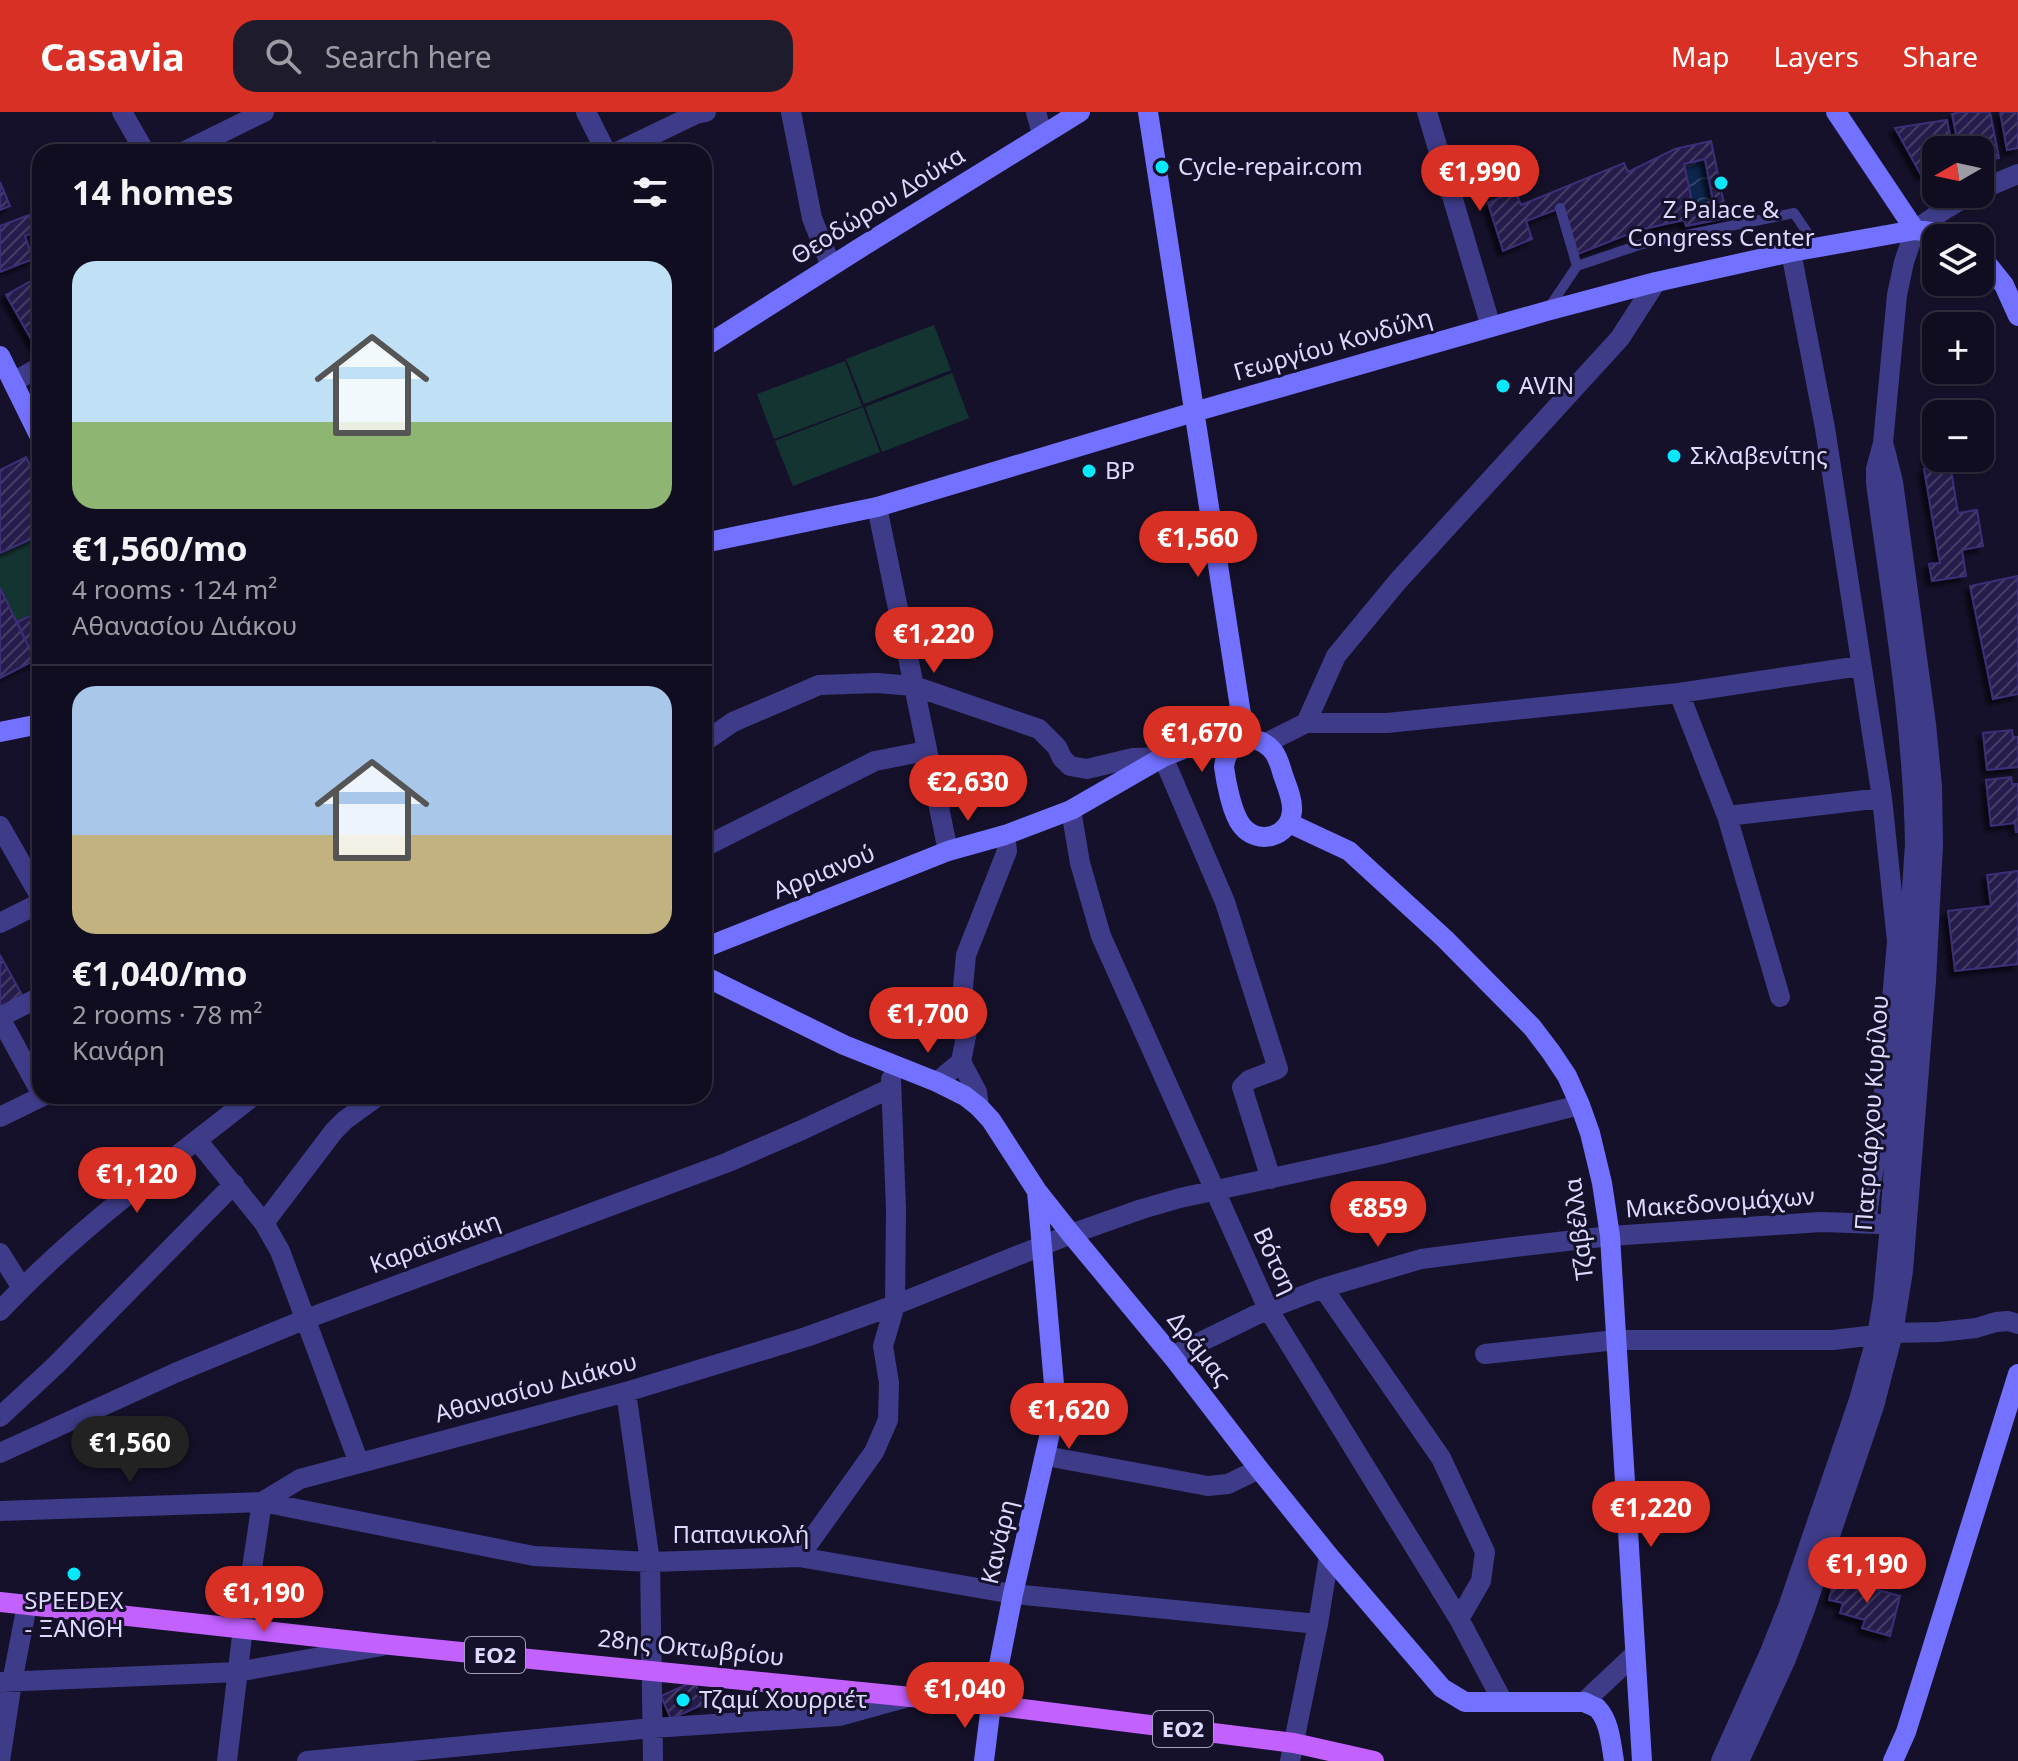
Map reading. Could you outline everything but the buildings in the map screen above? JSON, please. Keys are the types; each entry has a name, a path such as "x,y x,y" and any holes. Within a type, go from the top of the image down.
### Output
{"main road":[{"name":"28ης Οκτωβρίου","path":"0,1602 991,1705 1292,1752 1374,1761"}],"street":[{"path":"122,112 140,144"},
{"path":"199,144 264,112"},
{"path":"586,112 602,144"},
{"path":"634,144 706,112"},
{"path":"791,112 812,218 831,266"},
{"path":"1036,112 1042,134"},
{"name":"Θεοδώρου Δούκα","path":"712,342 1080,112"},
{"path":"1148,112 1194,412 1237,745"},
{"path":"1427,112 1491,327"},
{"path":"1836,112 1915,230 1922,231"},
{"path":"1994,184 2018,174"},
{"name":"Γεωργίου Κονδύλη","path":"712,541 877,507 1194,412 1656,282 1791,252 1915,230 1947,208"},
{"name":"Πατριάρχου Κυρίλου","path":"1739,1761 1835,1496 1874,1406 1885,1335 1883,1299 1898,1225 1916,980 1933,845 1932,786 1917,725 1893,482 1883,443 1897,295 1915,230"},
{"path":"1791,252 1825,428 1882,798 1897,941 1885,1084 1866,1223"},
{"path":"1994,272 2004,285 2018,316"},
{"path":"1306,723 1336,656 1398,581 1620,338 1656,282"},
{"path":"0,356 32,421"},
{"path":"13,382 32,371"},
{"path":"877,507 948,851"},
{"path":"1266,743 1306,723 1387,723 1679,693 1860,666"},
{"path":"712,736 733,722 819,685 877,683 914,686 1039,729 1070,766 1087,769 1133,758 1163,757 1225,902 1278,1069 1249,1080 1242,1087 1271,1179"},
{"path":"1679,693 1727,816 1780,997"},
{"path":"0,732 32,726"},
{"path":"1254,739 1266,743 1277,755 1293,805 1289,823 1283,830 1267,837 1258,837 1238,820 1225,778 1225,759 1237,745 1254,739"},
{"name":"Αρριανού","path":"712,945 948,851 1005,835 1071,810 1163,757 1191,746 1237,745"},
{"path":"712,843 875,761 926,751"},
{"path":"1727,816 1882,798"},
{"name":"Βότση","path":"1071,810 1080,863 1101,936 1268,1309 1459,1619 1503,1702"},
{"name":"Τζαβέλλα","path":"1289,823 1349,851 1445,939 1532,1027 1567,1076 1580,1105 1595,1153 1610,1236 1642,1761"},
{"path":"0,826 32,882"},
{"path":"979,1107 977,1092 961,1062 968,1026 963,987 966,955 1007,851 1005,835"},
{"path":"0,923 32,907"},
{"name":"Δράμας","path":"712,980 844,1045 937,1082 979,1107 1071,1234 1172,1356 1329,1556 1442,1688 1465,1702 1584,1702"},
{"path":"32,1001 0,1018 32,1077"},
{"path":"937,1082 961,1062"},
{"path":"799,1557 874,1452 888,1420 889,1383 883,1346 895,1305 896,1209 891,1065"},
{"name":"Καραϊσκάκη","path":"0,1453 175,1373 306,1319 726,1163 891,1088"},
{"path":"0,1117 32,1099"},
{"path":"0,1311 68,1244 243,1104"},
{"path":"264,1223 334,1131 367,1104"},
{"name":"Αθανασίου Διάκου","path":"0,1511 262,1502 300,1479 626,1392 806,1337 1142,1209 1580,1105"},
{"path":"197,1140 264,1223 280,1251 359,1463"},
{"path":"0,1417 56,1365 234,1184"},
{"name":"Κανάρη","path":"984,1761 991,1705 1013,1594 1056,1407 1037,1191"},
{"name":"Μακεδονομάχων","path":"1172,1356 1268,1309 1323,1288 1421,1259 1610,1236 1821,1222 1898,1225"},
{"path":"0,1253 22,1288"},
{"path":"1323,1288 1441,1458 1485,1552 1481,1581 1459,1619"},
{"path":"1485,1354 1616,1340 1833,1340 1939,1332 2008,1321 2018,1324"},
{"path":"1893,1761 1906,1732 2018,1374"},
{"path":"626,1392 650,1562 653,1761"},
{"path":"1046,1456 1208,1486 1228,1484 1259,1469"},
{"path":"227,1761 262,1502"},
{"name":"Παπανικολή","path":"262,1502 534,1556 650,1562 799,1557 1013,1594 1318,1624"},
{"path":"1292,1752 1329,1556"},
{"path":"0,1761 6,1682 27,1605"},
{"path":"6,1682 237,1672 391,1645"},
{"path":"1614,1761 1609,1731 1603,1718 1596,1708 1584,1702 1635,1654"},
{"name":"Πατριάρχου Κυρίλου","path":"1721,1761 1778,1656"},
{"path":"307,1761 652,1728 839,1716 908,1697"},
{"path":"1902,1761 1906,1732"}],"lane":[{"path":"1560,208 1577,266"},
{"path":"1547,311 1577,266 1642,244 1794,213 1817,247"}],"green space":[{"path":"934,325 951,370 864,404 846,359"},
{"path":"845,361 862,406 774,439 757,394"},
{"path":"952,373 969,418 882,452 865,407"},
{"path":"863,407 880,452 793,486 775,441"},
{"path":"32,539 32,615 17,622 0,588 0,553"}],"water":[{"path":"1705,159 1713,201 1693,206 1684,164"}],"place":[{"name":"Cycle-repair.com","path":"1162,167"},
{"name":"Z Palace & Congress Center","path":"1721,183"},
{"name":"AVIN","path":"1503,386"},
{"name":"Σκλαβενίτης","path":"1674,456"},
{"name":"BP","path":"1089,471"},
{"name":"SPEEDEX - ΞΑΝΘΗ","path":"74,1574"},
{"name":"Τζαμί Χουρριέτ","path":"683,1700"}]}
